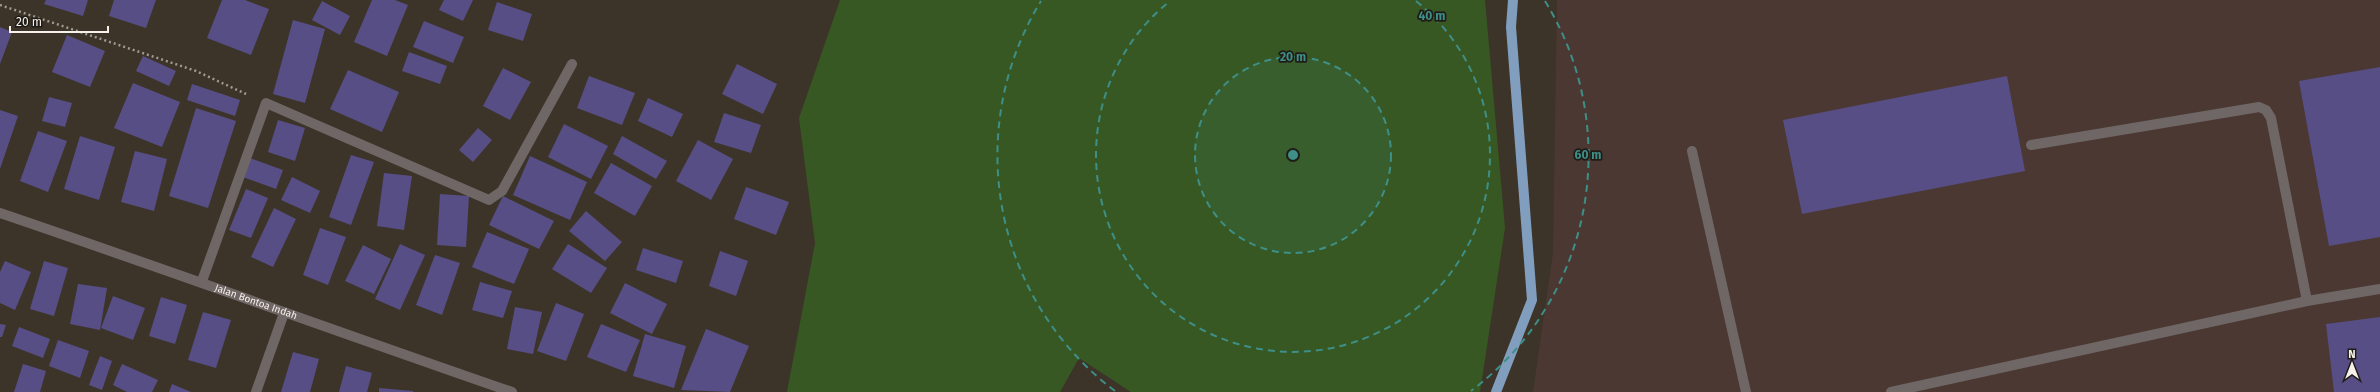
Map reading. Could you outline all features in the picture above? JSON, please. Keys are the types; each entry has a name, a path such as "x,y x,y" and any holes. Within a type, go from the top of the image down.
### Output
{"street":[{"path":"202,281 266,103 489,200 502,191 572,64"},
{"path":"2031,145 2259,107 2266,110 2271,118 2307,301"},
{"path":"1692,151 1746,392"},
{"name":"Jalan Bontoa Indah","path":"0,213 202,281 284,313 512,392"},
{"path":"1891,392 2307,301 2380,289"},
{"path":"256,392 284,313"}],"path":[{"path":"0,5 196,71 266,103"}],"shaded area":[{"path":"1557,0 2380,0 2380,392 1533,392 1553,253"}],"green space":[{"path":"840,0 1485,0 1505,228 1480,392 1131,392 1079,358 1060,392 787,392 815,243 799,118"}],"building":[{"path":"46,0 88,0 83,16 44,4"},
{"path":"114,0 156,0 146,28 109,16"},
{"path":"222,0 245,0 269,9 251,55 207,38"},
{"path":"372,0 395,0 408,5 387,56 354,42"},
{"path":"444,0 473,0 463,21 439,10"},
{"path":"322,1 350,16 340,35 312,20"},
{"path":"497,2 532,14 523,41 488,30"},
{"path":"293,20 325,29 305,103 273,94"},
{"path":"424,21 464,37 453,63 413,47"},
{"path":"0,27 12,32 0,64"},
{"path":"67,35 105,51 90,87 52,72"},
{"path":"409,52 447,66 440,84 402,71"},
{"path":"143,56 176,71 169,86 136,71"},
{"path":"737,64 777,84 763,114 722,94"},
{"path":"2380,67 2380,237 2329,246 2299,81"},
{"path":"503,68 531,82 510,120 483,106"},
{"path":"348,70 399,92 382,132 330,109"},
{"path":"589,76 635,93 622,125 577,108"},
{"path":"2007,76 2025,171 1802,214 1783,120"},
{"path":"133,83 180,102 162,147 114,128"},
{"path":"192,84 240,100 235,116 187,100"},
{"path":"49,97 72,103 65,127 42,121"},
{"path":"648,98 683,114 672,137 638,121"},
{"path":"196,108 236,121 208,208 169,196"},
{"path":"0,110 18,116 0,169"},
{"path":"724,113 761,125 751,153 714,142"},
{"path":"278,120 305,128 295,161 268,152"},
{"path":"564,124 608,146 591,179 548,157"},
{"path":"478,128 492,140 473,162 459,150"},
{"path":"38,131 67,141 48,192 20,181"},
{"path":"80,136 115,147 99,200 64,189"},
{"path":"622,136 667,161 656,179 613,154"},
{"path":"698,140 733,159 711,200 676,181"},
{"path":"135,151 167,159 154,211 121,202"},
{"path":"351,155 374,162 351,225 329,217"},
{"path":"530,156 587,182 570,220 513,195"},
{"path":"247,157 283,170 276,189 240,176"},
{"path":"611,163 652,186 635,216 594,193"},
{"path":"384,173 412,176 404,230 377,226"},
{"path":"292,177 320,191 310,213 281,200"},
{"path":"746,187 789,202 776,235 734,219"},
{"path":"246,189 268,198 251,238 229,230"},
{"path":"440,194 469,196 466,247 437,245"},
{"path":"503,196 554,221 539,249 489,225"},
{"path":"274,208 296,219 273,267 251,257"},
{"path":"586,211 622,242 605,261 569,231"},
{"path":"320,228 346,237 328,285 303,275"},
{"path":"487,232 529,249 514,284 472,267"},
{"path":"400,244 425,255 400,310 375,299"},
{"path":"568,244 607,268 591,293 552,269"},
{"path":"363,245 391,259 374,294 345,281"},
{"path":"643,248 683,261 676,283 636,270"},
{"path":"720,251 748,261 736,296 709,286"},
{"path":"435,255 460,263 442,315 416,305"},
{"path":"5,261 31,272 15,310 0,303 0,272"},
{"path":"44,261 68,268 54,316 30,309"},
{"path":"480,282 512,291 503,318 472,310"},
{"path":"625,283 667,304 652,334 610,313"},
{"path":"78,284 107,288 100,330 70,324"},
{"path":"113,296 145,308 133,340 101,328"},
{"path":"161,297 187,305 175,344 149,336"},
{"path":"556,303 584,314 566,361 537,351"},
{"path":"515,307 542,312 533,354 507,349"},
{"path":"203,312 231,320 216,368 188,360"},
{"path":"2380,317 2380,392 2334,392 2326,324"},
{"path":"0,324 6,325 2,337 0,337"},
{"path":"601,324 640,340 626,372 587,357"},
{"path":"19,327 50,339 43,358 12,346"},
{"path":"706,329 749,346 730,392 681,390"},
{"path":"645,334 686,346 674,388 633,376"},
{"path":"58,340 89,351 80,378 49,366"},
{"path":"293,352 319,359 310,392 281,392"},
{"path":"100,356 112,361 102,390 89,385"},
{"path":"23,364 46,371 40,392 14,392"},
{"path":"122,364 158,380 152,392 127,392 113,385"},
{"path":"346,366 372,373 367,392 339,392"},
{"path":"172,384 191,392 169,392"},
{"path":"379,388 413,391 413,392 379,392"}],"waterway":[{"path":"1496,392 1532,300 1511,27 1513,0"}]}
